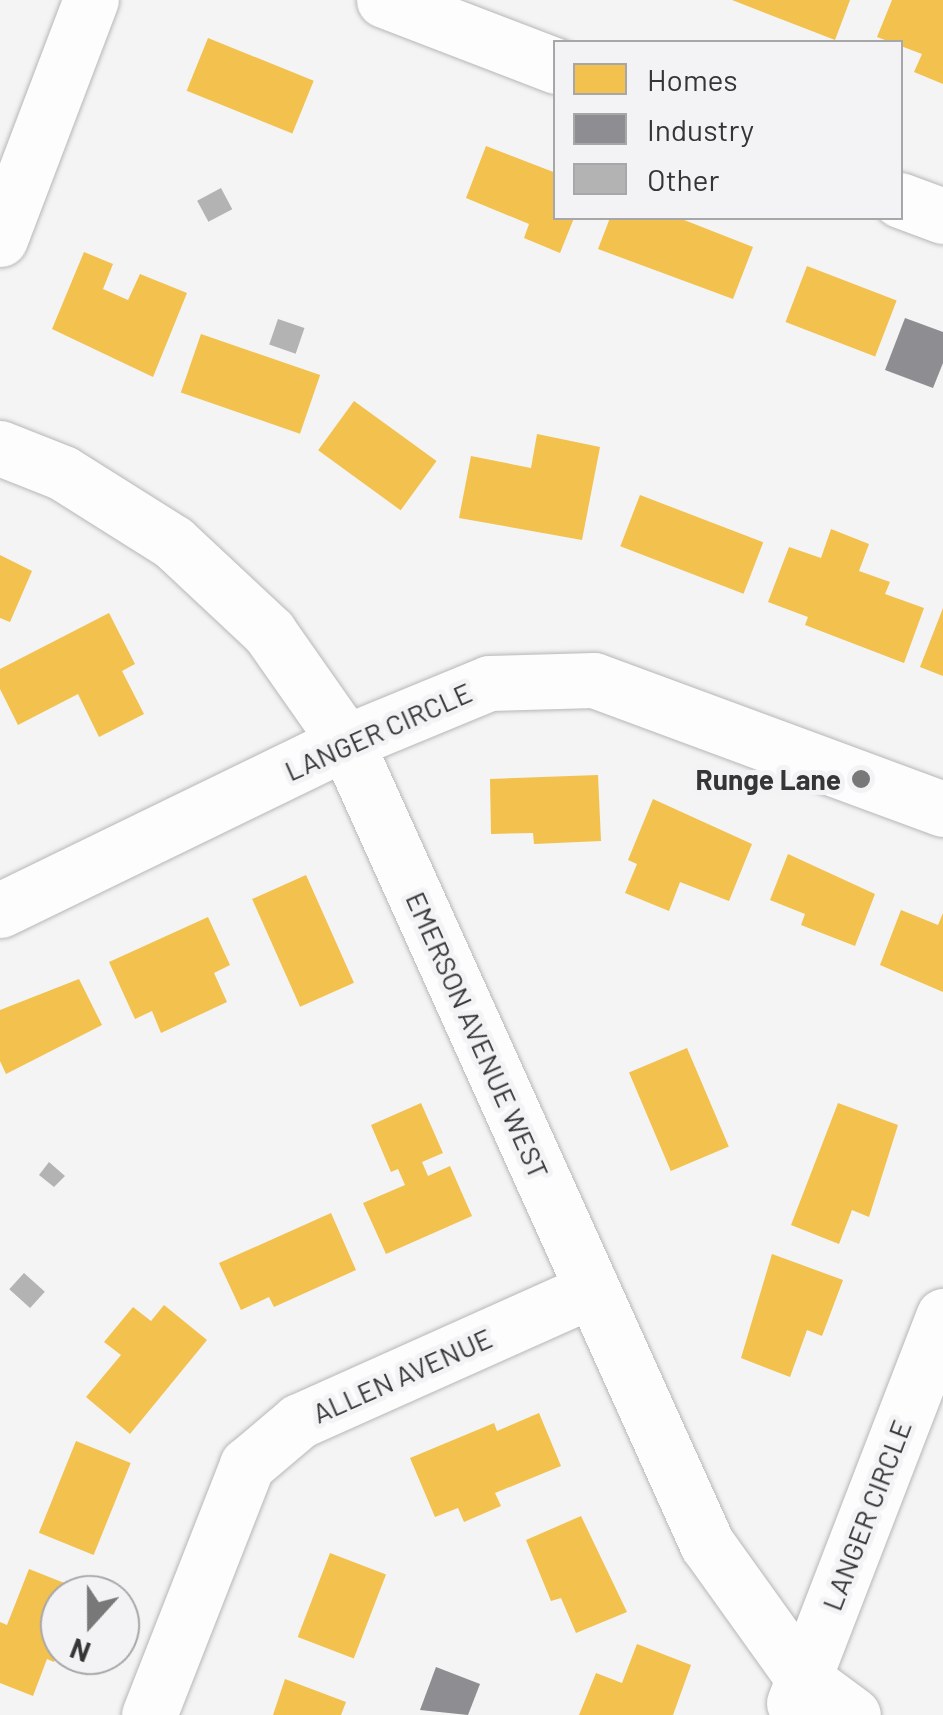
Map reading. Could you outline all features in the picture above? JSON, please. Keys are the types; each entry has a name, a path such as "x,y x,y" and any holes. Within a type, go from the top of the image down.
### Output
{"street":[{"path":"0,239 91,0"},
{"path":"384,0 553,65"},
{"path":"903,201 943,216"},
{"name":"EMERSON AVENUE WEST","path":"0,448 63,474 174,542 268,632 346,742 707,1544 796,1696 852,1715"},
{"name":"LANGER CIRCLE","path":"0,910 346,742 488,683 594,680 943,809"},
{"name":"ALLEN AVENUE","path":"149,1715 248,1465 299,1421 592,1290"},
{"name":"LANGER CIRCLE","path":"796,1696 943,1316"}],"building: Homes":[{"path":"732,0 850,0 835,40"},
{"path":"892,0 943,0 943,84 914,72 922,54 903,47 903,40 877,37"},
{"path":"208,38 314,81 292,134 187,91"},
{"path":"486,146 553,172 553,220 573,220 560,253 524,238 529,224 466,198"},
{"path":"609,220 684,220 753,247 733,299 598,249"},
{"path":"84,252 113,264 103,289 128,300 140,274 187,293 153,377 52,329"},
{"path":"807,266 897,300 875,356 785,322"},
{"path":"201,334 320,375 300,434 181,393"},
{"path":"354,401 437,461 401,510 318,450"},
{"path":"537,434 600,447 582,540 459,518 471,456 531,468"},
{"path":"640,495 763,542 744,594 620,546"},
{"path":"831,529 869,544 859,571 890,582 885,594 924,608 904,663 805,625 808,617 768,602 789,547 821,558"},
{"path":"0,555 32,571 10,622 0,618"},
{"path":"943,608 943,676 920,667"},
{"path":"109,613 135,664 122,671 144,714 99,737 78,694 18,725 0,689 0,669"},
{"path":"598,775 601,841 534,844 533,833 491,834 490,779"},
{"path":"653,799 752,844 729,901 680,882 669,911 625,893 637,864 628,860"},
{"path":"788,854 875,894 855,946 801,925 805,914 770,900"},
{"path":"306,875 354,983 300,1007 252,899"},
{"path":"901,910 938,925 943,913 943,992 880,965"},
{"path":"208,917 230,965 214,973 227,1002 161,1033 152,1011 135,1019 109,962"},
{"path":"79,979 102,1025 6,1074 0,1061 0,1010"},
{"path":"687,1048 729,1146 671,1171 629,1073"},
{"path":"421,1103 443,1153 422,1162 428,1176 450,1166 472,1216 386,1254 363,1203 405,1185 398,1169 391,1172 371,1125"},
{"path":"838,1103 898,1125 869,1217 852,1210 839,1244 791,1225"},
{"path":"331,1213 356,1270 274,1307 269,1297 241,1310 219,1263"},
{"path":"772,1254 843,1280 822,1336 807,1330 790,1377 741,1358"},
{"path":"164,1305 207,1340 130,1434 86,1397 121,1355 104,1342 133,1307 151,1321"},
{"path":"539,1413 561,1466 495,1493 501,1506 464,1522 458,1508 435,1517 410,1458 494,1423 497,1431"},
{"path":"76,1441 131,1463 94,1555 39,1533"},
{"path":"581,1516 627,1612 576,1633 561,1598 551,1601 526,1540"},
{"path":"330,1553 386,1575 354,1659 298,1637"},
{"path":"29,1569 44,1575 40,1575 41,1675 33,1696 0,1683 0,1622 7,1625"},
{"path":"637,1644 691,1665 673,1715 579,1715 596,1673 622,1683"},
{"path":"285,1679 346,1702 341,1715 273,1715"}],"building: Industry":[{"path":"905,318 943,332 943,363 933,388 885,370"},
{"path":"436,1667 480,1684 468,1715 420,1710"}],"building: Other":[{"path":"221,188 232,209 208,222 197,201"},
{"path":"278,319 304,328 296,354 269,345"},
{"path":"49,1162 65,1176 54,1187 39,1175"},
{"path":"24,1273 45,1292 30,1308 9,1289"}],"place":[{"name":"Runge Lane","path":"861,779"}]}
